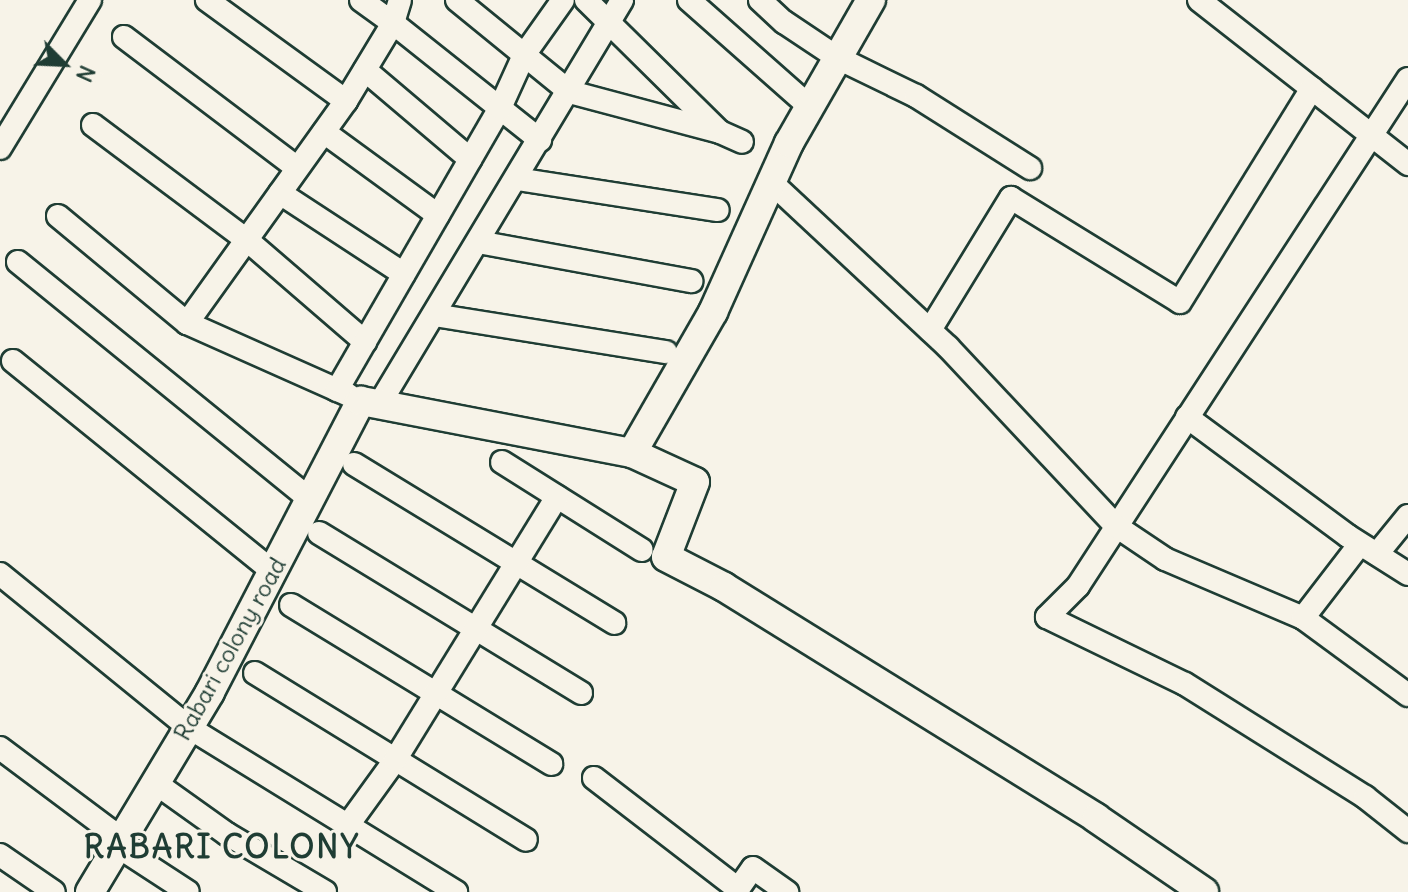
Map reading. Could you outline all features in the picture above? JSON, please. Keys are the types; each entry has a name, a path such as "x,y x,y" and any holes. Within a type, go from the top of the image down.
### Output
{"street":[{"path":"0,148 90,0"},
{"path":"207,0 346,101"},
{"path":"361,0 540,140"},
{"path":"187,323 346,101 393,23 400,0"},
{"path":"457,0 570,92 720,132 742,142"},
{"path":"359,398 365,342 500,108 524,55 563,0"},
{"path":"586,0 720,132"},
{"path":"359,398 434,315 570,92 622,0"},
{"path":"689,0 810,107"},
{"path":"760,0 784,22 838,58 916,96 1030,168"},
{"path":"632,453 713,312 771,182 871,0"},
{"path":"1199,0 1408,164"},
{"path":"124,37 297,168"},
{"path":"365,70 470,159"},
{"path":"1408,79 1078,586 1047,617 1185,684 1365,797 1408,831"},
{"path":"930,330 1011,198 1180,302 1312,88"},
{"path":"93,125 247,240 365,342"},
{"path":"324,132 438,215"},
{"path":"517,179 718,210"},
{"path":"771,182 930,330 1116,526 1165,559 1303,618 1408,695"},
{"path":"280,193 404,274"},
{"path":"58,216 187,323 359,398 632,453 695,482 666,557 724,587 1083,810 1204,892"},
{"path":"478,242 691,281"},
{"path":"18,262 310,499"},
{"path":"434,315 666,352"},
{"path":"13,361 274,572"},
{"name":"Rabari colony road","path":"90,892 188,727 274,572 359,398"},
{"path":"1187,417 1408,574"},
{"path":"502,462 642,550"},
{"path":"354,464 614,623"},
{"path":"348,825 395,760 557,497"},
{"path":"1303,618 1369,549 1408,516"},
{"path":"319,533 581,693"},
{"path":"0,574 188,727 456,892"},
{"path":"291,605 551,764"},
{"path":"255,673 526,840"},
{"path":"0,748 111,831 119,847 188,892"},
{"path":"594,778 737,890 753,868 787,892"},
{"path":"154,782 227,834 325,892"},
{"path":"0,855 54,892"}],"district":[{"name":"RABARI COLONY","path":"222,847"}]}
